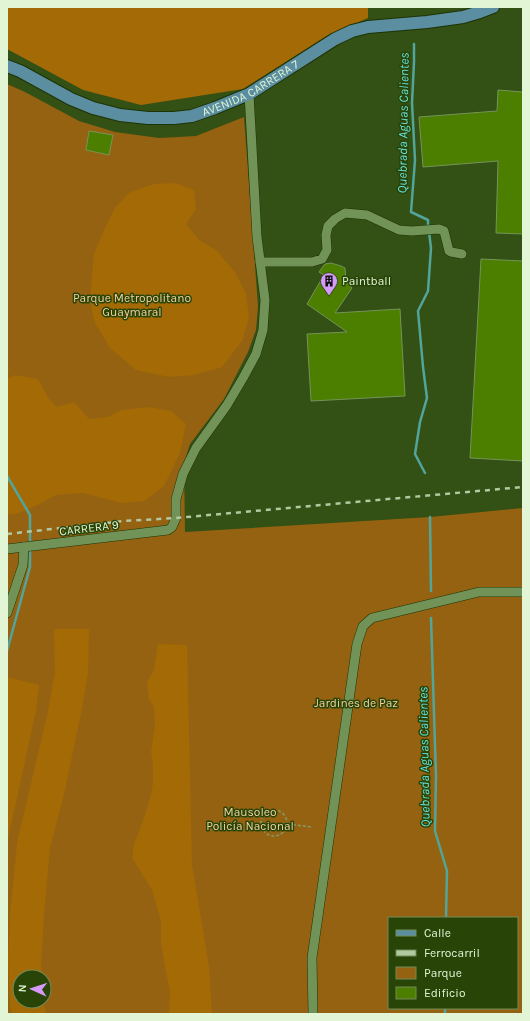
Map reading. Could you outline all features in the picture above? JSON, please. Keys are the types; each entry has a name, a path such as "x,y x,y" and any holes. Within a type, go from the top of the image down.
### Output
{"main road":[{"name":"AVENIDA CARRERA 7","path":"7,66 20,71 71,99 93,108 120,116 174,118 192,116 249,94 336,39 352,31 368,26 428,22 463,17 493,7"}],"street":[{"path":"249,94 257,237 260,262 312,262 322,259 327,250 326,235 328,226 335,219 345,214 367,215 399,230 412,231 440,229 444,231 449,251 462,254"},
{"name":"CARRERA 9","path":"7,549 168,530 172,527 176,518 176,498 183,474 196,448 227,405 256,354 263,330 265,300 260,262"},
{"path":"7,612 23,565 24,547"},
{"path":"313,1014 312,958 357,644 363,626 372,618 385,614 479,592 523,592"}],"path":[{"path":"272,809 280,810 284,813 288,824 284,833 275,836 267,834 261,826 264,814 272,809"},
{"path":"288,824 311,827"}],"green space":[{"path":"7,7 368,7 368,18 325,37 243,89 141,105 83,90 7,49"},
{"path":"7,84 79,121 115,132 159,138 196,136 244,117 258,306 256,330 248,352 224,399 190,444 184,463 185,532 430,517 523,508 523,1014 7,1014"},
{"name":"Parque Metropolitano Guaymaral","path":"175,183 194,190 196,209 186,224 199,240 216,250 235,272 246,294 249,318 242,341 222,367 194,375 169,377 136,370 110,348 94,321 90,299 94,254 115,208 129,193 153,184"},
{"path":"15,375 38,379 49,399 57,407 74,402 89,419 108,417 121,410 149,407 171,411 186,424 180,453 164,486 144,501 122,503 83,493 56,495 38,505 16,514 7,514 7,379"},
{"path":"54,629 89,629 88,673 81,714 64,794 50,848 44,914 41,969 12,969 12,1009 45,1009 46,1014 12,1014 10,1005 8,961 10,915 17,843 48,711 55,672"},
{"path":"158,644 187,645 192,865 209,967 212,1014 169,1014 170,993 161,943 161,921 152,890 133,859 133,847 144,818 151,795 153,782 151,752 155,725 154,707 149,699 147,682 154,670"},
{"path":"7,677 39,685 36,711 7,843"}],"building":[{"path":"498,90 523,92 523,234 496,233 498,161 423,167 419,117 497,111"},
{"path":"89,131 113,135 109,155 86,150"},
{"path":"481,259 523,261 523,461 470,458"},
{"path":"331,263 345,268 346,281 352,288 335,313 400,309 405,396 311,401 307,334 347,332 307,304 324,275 319,272 325,264"}],"waterway":[{"name":"Quebrada Aguas Calientes","path":"414,44 412,103 415,160 411,212 428,220 428,227"},
{"name":"Quebrada Aguas Calientes","path":"425,473 415,454 420,422 427,398 418,311 428,291 431,248 429,232"},
{"path":"7,476 30,515 30,567 7,651"},
{"path":"430,517 431,591"},
{"name":"Quebrada Aguas Calientes","path":"431,618 436,776 435,831 447,871 446,917"},
{"name":"Quebrada Aguas Calientes","path":"445,1009 445,1014"}],"railway":[{"path":"7,534 124,521 176,518 523,487"}],"place":[{"name":"Paintball","path":"329,296"}],"park label":[{"name":"Jardines de Paz","path":"356,703"},
{"name":"Mausoleo Policía Nacional","path":"250,819"}]}
